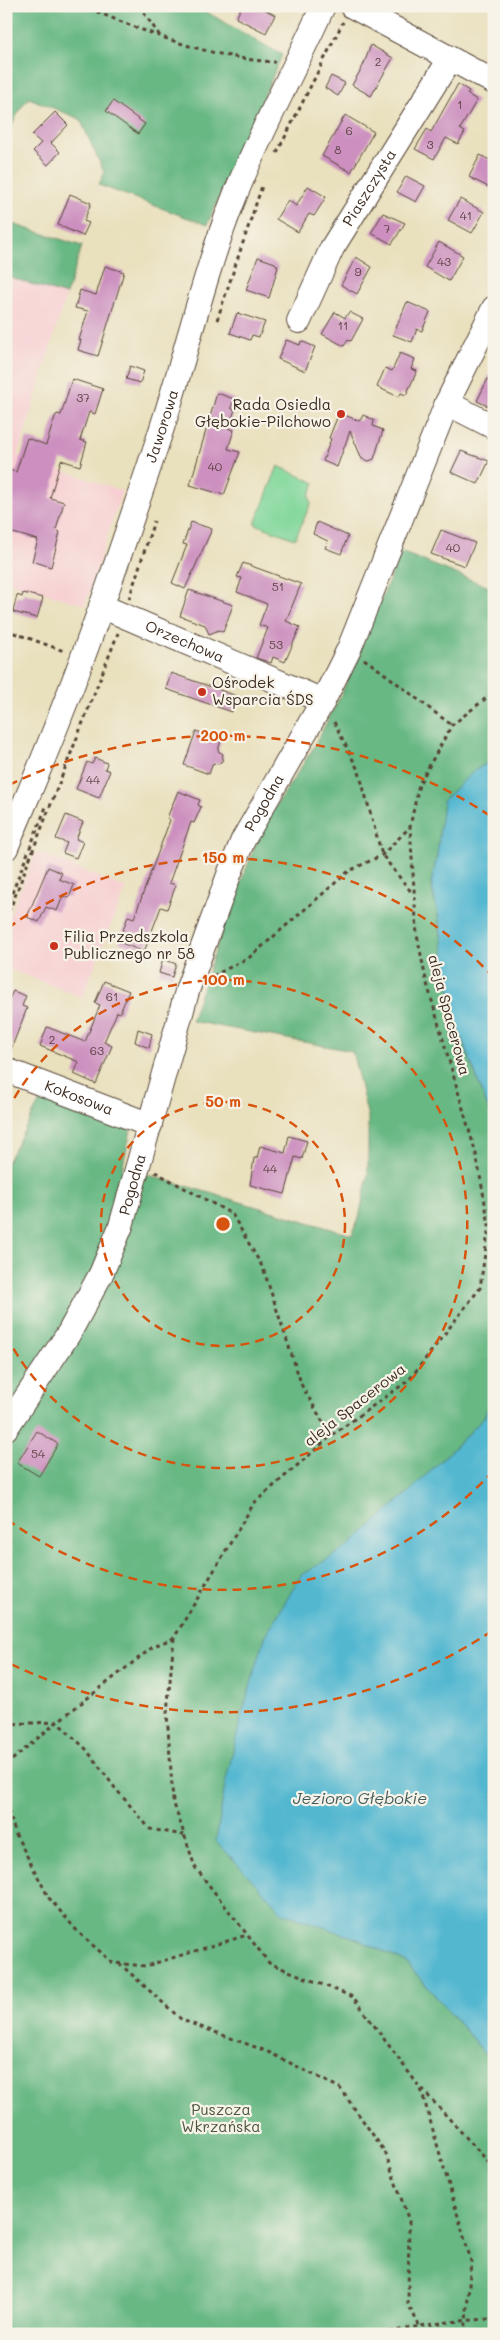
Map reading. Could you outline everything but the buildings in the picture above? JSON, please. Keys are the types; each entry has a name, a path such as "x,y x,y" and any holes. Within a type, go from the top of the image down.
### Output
{"street":[{"name":"Jaworowa","path":"6,848 61,715 101,606 160,434 201,290 231,204 271,111 308,41 323,6"},
{"path":"352,6 494,82"},
{"name":"Piaszczysta","path":"299,321 332,248 450,59"},
{"name":"Pogodna","path":"6,1428 60,1348 101,1274 122,1226 188,988 243,840 323,701 349,649 447,403 494,308"},
{"path":"447,403 494,427"},
{"name":"Orzechowa","path":"101,606 323,701"},
{"name":"Kokosowa","path":"6,1070 150,1124"}],"path":[{"path":"82,6 181,45 256,61 282,62"},
{"path":"139,6 160,37"},
{"path":"6,630 65,651"},
{"path":"349,649 402,685 424,706 452,724"},
{"name":"aleja Spacerowa","path":"174,1638 254,1503 331,1436 410,1380 480,1288 489,1225 476,1154 426,980 417,935 410,827 419,784 452,724 494,692"},
{"path":"323,701 359,772 382,855 413,894"},
{"path":"188,988 250,957 349,871 382,855 410,827"},
{"path":"139,1164 232,1214 263,1268 302,1386 331,1436"},
{"path":"6,1765 57,1722 154,1646 174,1638 167,1713 173,1801 195,1867 269,1963 353,1997 421,2089 494,2168"},
{"path":"6,1724 57,1722 86,1749 115,1788 150,1829 184,1835"},
{"path":"6,1803 16,1835 49,1898 78,1932 113,1963 146,1966 247,1935"},
{"path":"119,1963 182,2020 266,2050 340,2088 385,2152 409,2221 408,2304 419,2325"},
{"path":"421,2089 471,2261 465,2334"},
{"path":"382,2334 419,2325 466,2320 494,2320"}],"shaded area":[{"path":"6,276 66,295 18,455 122,491 85,605 9,582 6,589"},
{"name":"Filia Przedszkola Publicznego nr 58","path":"36,852 126,888 82,997 6,968 6,924"}],"green space":[{"path":"6,6 196,6 282,55 207,225 99,185 104,172 80,119 29,98 20,109 6,138"},
{"path":"6,222 82,246 66,295 6,276"},
{"path":"278,466 315,483 309,495 311,503 295,539 255,524"},
{"name":"Puszcza Wkrzańska","path":"401,552 494,589 494,759 474,771 437,855 431,883 454,1017 494,1124 494,1397 483,1419 408,1493 346,1548 301,1576 265,1637 355,1938 407,1963 494,2064 494,2334 6,2334 6,1164 41,1099 131,1130 122,1169 152,1176 352,1235 359,1218 368,1175 368,1117 352,1051 191,1021 224,925 263,826 311,752 341,695"}],"water":[{"path":"494,759 494,1124 454,1017 431,883 437,855 443,800 474,771"},
{"name":"Jezioro Głębokie","path":"494,1397 494,2064 407,1963 355,1938 283,1913 216,1841 225,1784 241,1717 265,1637 301,1575 346,1548 408,1493 483,1419"}],"place":[{"name":"Rada Osiedla Głębokie-Pilchowo","path":"341,414"},
{"name":"Ośrodek Wsparcia ŚDS","path":"202,692"},
{"name":"Filia Przedszkola Publicznego nr 58","path":"54,946"}]}
